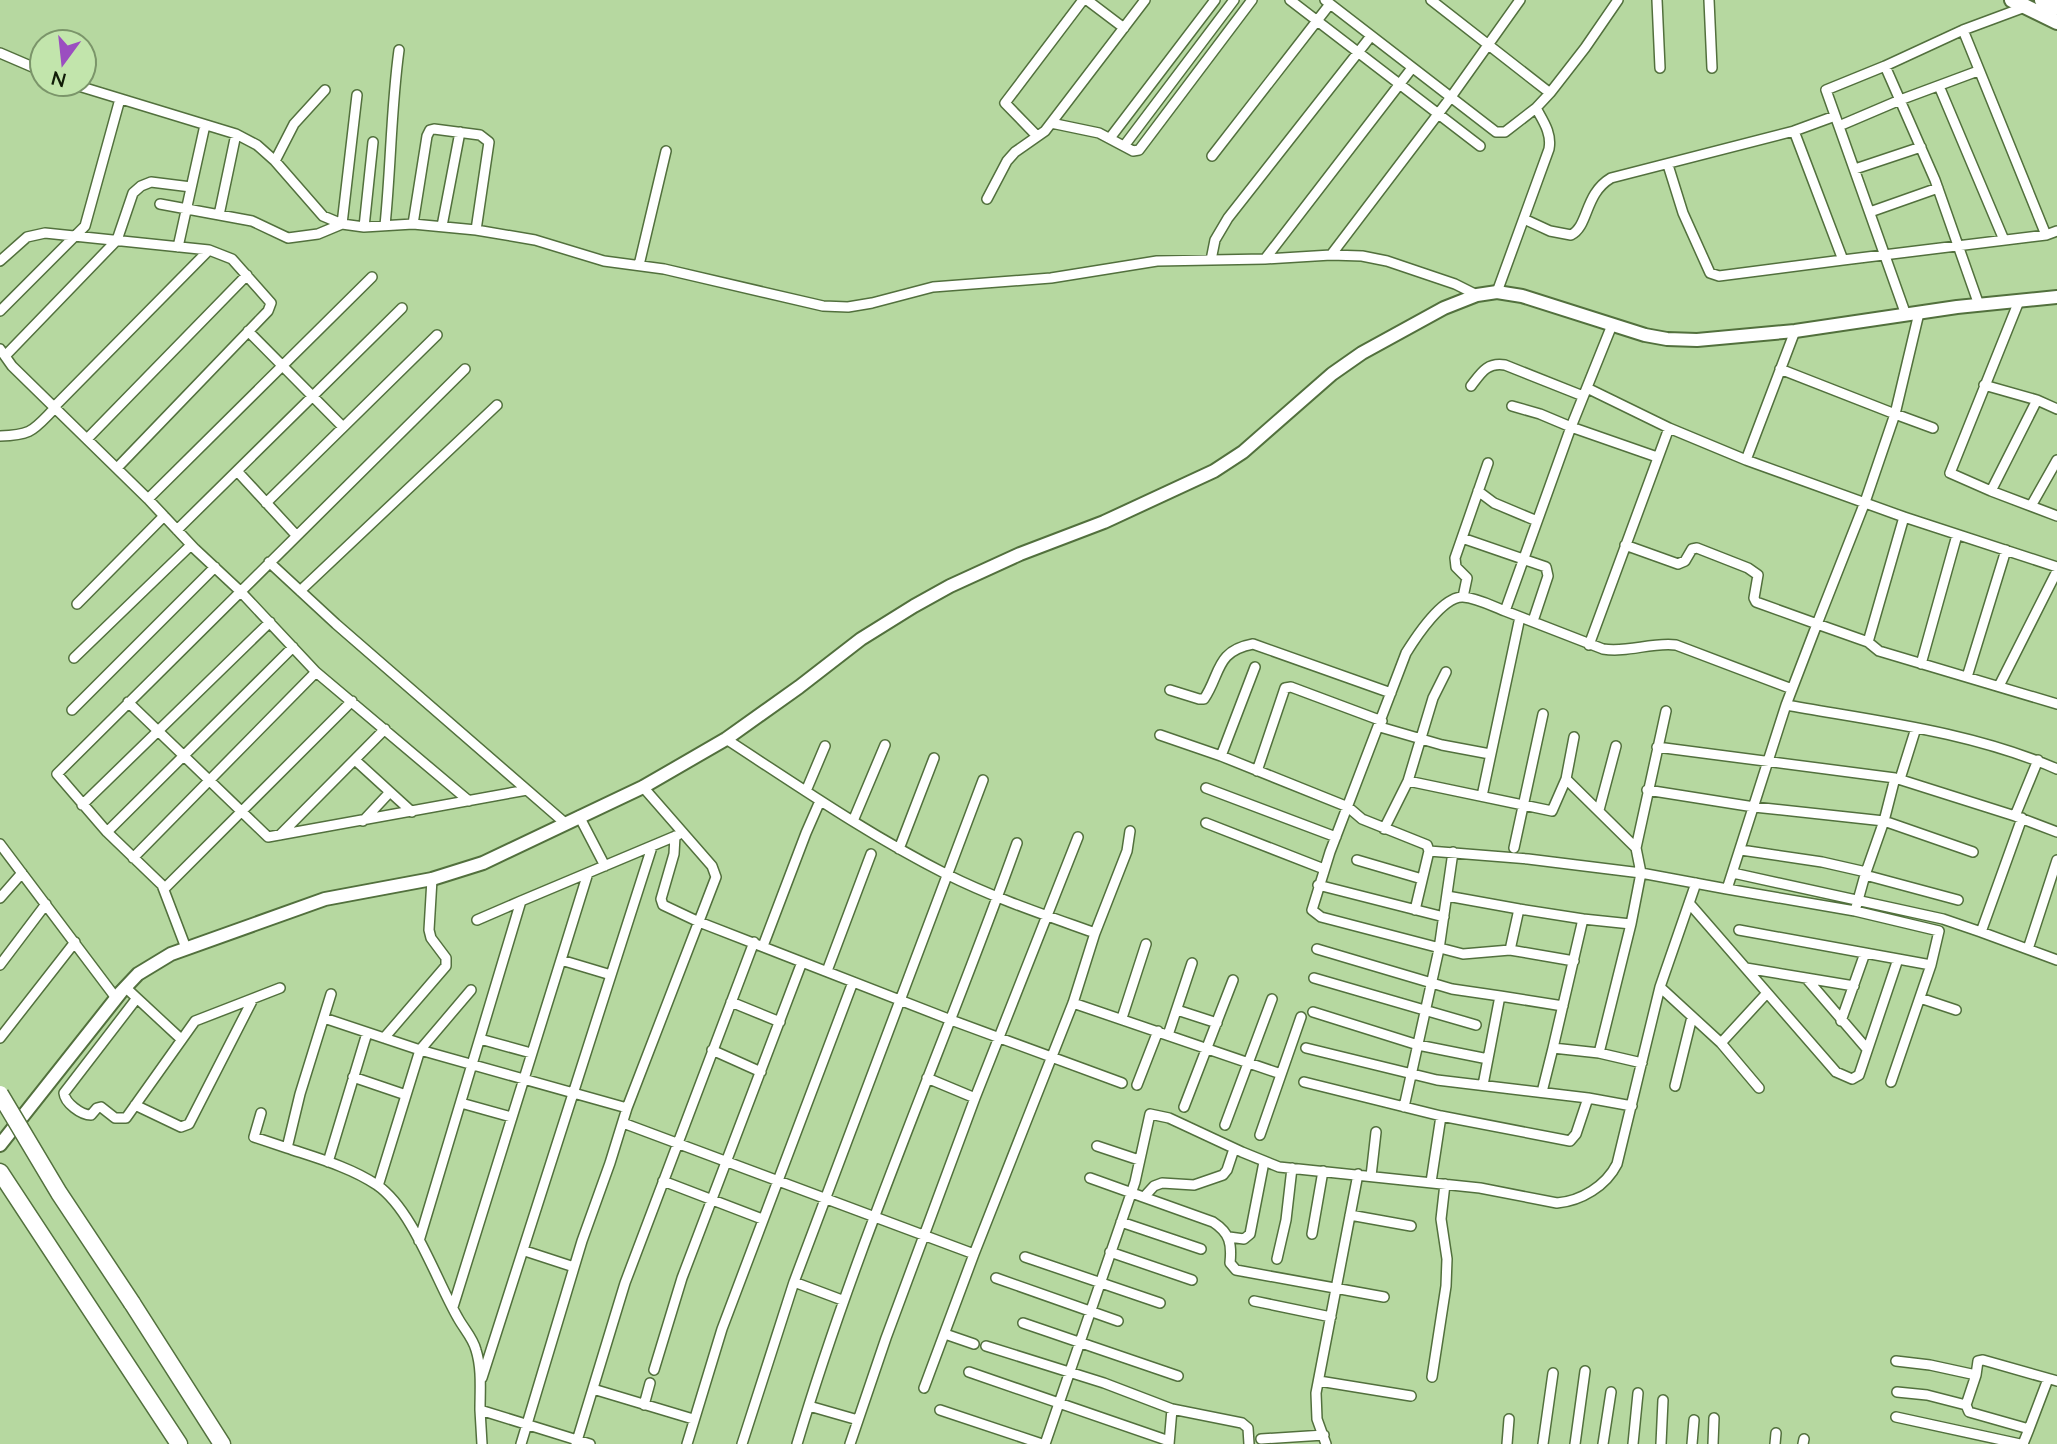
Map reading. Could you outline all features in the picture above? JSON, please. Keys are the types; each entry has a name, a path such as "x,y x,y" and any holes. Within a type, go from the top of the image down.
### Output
{"highway":[{"path":"0,1094 58,1193 222,1444"},
{"path":"0,1172 179,1444"}],"main road":[{"path":"2042,0 2057,7"},
{"path":"2018,3 2057,22"},
{"path":"0,1144 125,987 138,974 171,954 325,899 432,879 483,863 643,787 726,739 861,639 950,586 1020,554 1104,522 1214,471 1243,452 1332,374 1362,353 1444,308 1477,295 1497,292 1551,304 1645,335 1696,340 1795,331 1979,304 2057,297"}],"street":[{"path":"1037,136 1005,103 1085,0 1124,28"},
{"path":"987,199 1007,161 1015,152 1045,131 1145,0"},
{"path":"1110,138 1215,0"},
{"path":"1124,146 1234,0"},
{"path":"1051,123 1088,129 1136,151 1252,0"},
{"path":"1290,0 1480,146"},
{"path":"1431,0 1550,93"},
{"path":"1212,156 1317,21 1327,2 1500,134 1550,93 1618,0"},
{"path":"1657,0 1660,68"},
{"path":"1709,0 1712,68"},
{"path":"1331,255 1451,97 1519,1"},
{"path":"1727,889 1786,705 1895,414 1912,314 1886,255 1826,90 1885,66 2018,3"},
{"path":"1962,30 2046,235"},
{"path":"1211,260 1215,240 1228,218 1371,36"},
{"path":"385,225 391,170 394,90 400,50"},
{"path":"0,52 28,65"},
{"path":"1885,66 1938,188 1979,304"},
{"path":"1265,259 1412,68"},
{"path":"1839,126 1978,71"},
{"path":"1939,86 2004,240"},
{"path":"275,161 295,124 325,90"},
{"path":"98,92 236,134 257,145 275,161 323,216 342,225 413,224 477,230 536,240 604,261 639,265 823,306 848,307 933,287 1051,278 1157,261 1331,255 1362,256 1387,261 1455,284 1477,295"},
{"path":"342,225 357,95"},
{"path":"0,311 85,226 120,99"},
{"path":"1497,292 1551,140 1536,107"},
{"path":"1524,219 1550,231 1564,235 1576,234 1600,185 1611,178 1794,131 1835,116"},
{"path":"178,247 205,125"},
{"path":"413,224 427,135 430,130 435,129 480,135 489,142 477,230"},
{"path":"1794,131 1843,260"},
{"path":"442,226 460,132"},
{"path":"219,215 236,134"},
{"path":"364,226 373,142"},
{"path":"1855,169 1921,147"},
{"path":"639,265 666,152"},
{"path":"1668,164 1683,213 1710,273 1719,276 2046,235 2057,231"},
{"path":"191,187 151,182 133,193 117,240 2,353 191,545 240,590 316,671 469,801"},
{"path":"1870,212 1938,188"},
{"path":"160,204 252,221 288,238 318,234 342,225"},
{"path":"0,261 34,234 46,233 209,250 232,259 271,303 268,311 117,468"},
{"path":"0,436 23,436 34,429 209,250"},
{"path":"87,439 247,275"},
{"path":"148,499 372,277"},
{"path":"2019,301 1951,473 2057,516"},
{"path":"177,530 402,308"},
{"path":"1505,611 1571,427 1612,325"},
{"path":"248,331 343,427"},
{"path":"1746,460 1795,331"},
{"path":"266,503 437,335"},
{"path":"1471,386 1482,372 1494,363 1504,365 1585,392 1746,460 2057,569 1998,686"},
{"path":"186,948 164,889 107,832 57,774 465,369"},
{"path":"1780,369 1933,428"},
{"path":"1984,385 2038,400 2057,409"},
{"path":"1991,491 2038,400"},
{"path":"300,591 497,405"},
{"path":"1511,406 1657,457"},
{"path":"1589,645 1669,428"},
{"path":"2031,506 2057,460"},
{"path":"1463,597 1466,578 1455,562 1488,463"},
{"path":"237,471 296,535"},
{"path":"1478,491 1494,503 1537,521"},
{"path":"77,604 164,516"},
{"path":"1868,642 1904,517"},
{"path":"1921,664 1957,534"},
{"path":"1462,538 1542,565 1548,571 1532,621"},
{"path":"75,658 191,545"},
{"path":"1625,545 1678,564 1685,561 1692,549 1697,548 1748,568 1758,575 1754,598 1756,603 1868,642 1879,651 2057,703"},
{"path":"1967,677 2006,550"},
{"path":"269,562 565,824"},
{"path":"72,710 215,567"},
{"path":"1574,961 1510,950 1469,954 1439,949 1321,918 1312,910 1318,885 1406,653 1416,637 1446,603 1463,597 1532,621 1589,645 1617,651 1665,644 1676,645 1792,690"},
{"path":"1482,796 1520,617"},
{"path":"82,805 270,622"},
{"path":"1170,690 1204,699 1213,676 1226,657 1241,646 1253,644 1391,693"},
{"path":"107,832 293,647"},
{"path":"1221,756 1255,667"},
{"path":"133,858 316,671"},
{"path":"1384,828 1408,780 1433,698 1446,672"},
{"path":"1257,771 1284,688 1291,687 1421,739 1490,754"},
{"path":"164,889 352,701"},
{"path":"128,702 264,835 279,836 527,790"},
{"path":"1786,705 1916,728 1988,745 2038,760 2057,769"},
{"path":"1599,1053 1641,873 1636,848 1666,711"},
{"path":"1514,848 1543,714"},
{"path":"1855,911 1897,778 1916,728"},
{"path":"279,836 386,729"},
{"path":"1160,735 1221,756 1348,807 1362,820 1427,845 1429,851 1415,910"},
{"path":"1408,780 1552,811 1566,779 1574,737"},
{"path":"726,739 820,801 948,875 997,897 1095,933"},
{"path":"853,821 885,745"},
{"path":"806,792 825,746"},
{"path":"1599,810 1616,746"},
{"path":"1657,747 1897,778 2057,832"},
{"path":"899,849 934,758"},
{"path":"355,760 412,812"},
{"path":"1981,932 2038,760"},
{"path":"1566,779 1636,848"},
{"path":"743,1444 794,1282 984,780"},
{"path":"521,1444 574,1267 627,1108 716,877 712,866 679,835 643,787"},
{"path":"1206,788 1336,837"},
{"path":"1647,790 1754,807 1884,821 1973,852"},
{"path":"363,821 390,792"},
{"path":"576,1442 625,1283 712,1050 820,801"},
{"path":"579,817 605,866"},
{"path":"1206,823 1324,869"},
{"path":"924,1388 1073,1003 1095,933 1127,851 1130,831"},
{"path":"477,920 679,835"},
{"path":"679,835 661,902 663,905 699,922 901,1001 1122,1083"},
{"path":"850,1444 886,1338 975,1098 1078,837"},
{"path":"797,1444 842,1300 1017,843"},
{"path":"0,844 116,998"},
{"path":"481,1383 652,846"},
{"path":"1741,849 1822,862 1958,900"},
{"path":"1429,851 1528,859 1641,873 1855,911 1939,931"},
{"path":"1404,1107 1439,949 1453,852"},
{"path":"827,971 871,854"},
{"path":"1357,860 1422,880"},
{"path":"2028,949 2057,860"},
{"path":"0,898 22,873"},
{"path":"453,1307 588,873"},
{"path":"1733,873 1943,919 2057,960"},
{"path":"384,1038 446,966 446,958 435,945 429,930 432,879"},
{"path":"940,1410 1043,1444 1131,1193 1150,1114 1169,1118 1265,1162 1292,1168 1431,1182 1557,1203 1570,1202 1588,1195 1614,1170 1660,987 1696,883"},
{"path":"1318,885 1444,917"},
{"path":"1447,896 1583,919 1631,924"},
{"path":"419,1241 521,901"},
{"path":"0,965 46,904"},
{"path":"1689,904 1842,1076 1852,1079 1857,1078 1898,959"},
{"path":"1510,950 1519,909"},
{"path":"1542,1092 1583,919"},
{"path":"1891,1082 1931,965 1943,919"},
{"path":"1739,930 1931,965"},
{"path":"0,1038 75,942"},
{"path":"1122,1018 1146,944"},
{"path":"1317,949 1452,989 1563,1006"},
{"path":"1841,1021 1865,953"},
{"path":"561,960 611,975"},
{"path":"653,1370 682,1278 802,961"},
{"path":"1168,1035 1192,964"},
{"path":"1746,968 1854,986"},
{"path":"1314,978 1476,1025"},
{"path":"1806,978 1867,1049"},
{"path":"1185,1107 1233,980"},
{"path":"687,1444 693,1419 776,1180 853,982"},
{"path":"125,987 181,1039"},
{"path":"1660,987 1721,1043 1759,1088"},
{"path":"137,998 67,1088 63,1097 86,1115 91,1115 100,1107 118,1119 126,1118 195,1021 280,988"},
{"path":"378,1186 420,1050 471,990"},
{"path":"1721,1043 1767,993"},
{"path":"287,1148 300,1094 331,994"},
{"path":"1483,1085 1500,996"},
{"path":"1920,998 1956,1010"},
{"path":"135,1105 185,1127 253,999"},
{"path":"1225,1125 1272,999"},
{"path":"731,1002 779,1022"},
{"path":"1073,1003 1281,1074"},
{"path":"1177,1010 1217,1023"},
{"path":"1313,1012 1418,1045 1488,1059"},
{"path":"1260,1135 1301,1017"},
{"path":"1675,1086 1692,1017"},
{"path":"324,1018 420,1050 627,1108"},
{"path":"1137,1085 1158,1031"},
{"path":"328,1162 366,1033"},
{"path":"480,1039 531,1053"},
{"path":"1306,1048 1410,1075 1632,1106"},
{"path":"1553,1048 1599,1053 1642,1063"},
{"path":"712,1050 761,1072"},
{"path":"353,1077 406,1095"},
{"path":"927,1079 975,1098"},
{"path":"1304,1082 1441,1116 1570,1140 1576,1134 1588,1098"},
{"path":"461,1103 511,1117"},
{"path":"261,1113 254,1137 328,1162 378,1186 395,1202 419,1241 477,1352 481,1383 482,1444"},
{"path":"1431,1182 1441,1116"},
{"path":"623,1123 974,1254"},
{"path":"1371,1175 1376,1132"},
{"path":"1097,1146 1139,1160"},
{"path":"1144,1197 1154,1186 1162,1183 1194,1185 1223,1175 1234,1149"},
{"path":"1228,1237 1244,1239 1250,1234 1265,1162"},
{"path":"1277,1259 1286,1220 1292,1168"},
{"path":"1312,1234 1323,1171"},
{"path":"1261,1439 1325,1439 1315,1405 1358,1174"},
{"path":"1090,1178 1221,1227 1231,1248 1230,1263 1236,1270 1384,1297"},
{"path":"663,1181 762,1219"},
{"path":"1432,1377 1446,1286 1447,1259 1441,1219 1445,1184"},
{"path":"1350,1215 1411,1226"},
{"path":"1121,1222 1201,1249"},
{"path":"525,1251 574,1267"},
{"path":"1110,1252 1192,1280"},
{"path":"1026,1257 1160,1303"},
{"path":"996,1278 1118,1321"},
{"path":"794,1282 842,1300"},
{"path":"1254,1301 1331,1317"},
{"path":"1023,1323 1178,1376"},
{"path":"945,1334 974,1344"},
{"path":"986,1346 1114,1387 1172,1409 1242,1423 1248,1428 1249,1444"},
{"path":"1896,1417 2022,1444 2052,1380 1983,1360 1978,1361 1966,1405 1969,1412 2029,1429"},
{"path":"1896,1361 1976,1374"},
{"path":"1575,1444 1585,1371"},
{"path":"969,1373 1169,1442 1172,1409"},
{"path":"1543,1444 1553,1373"},
{"path":"1319,1381 1410,1396"},
{"path":"644,1405 650,1383"},
{"path":"593,1388 693,1419"},
{"path":"1603,1444 1611,1392"},
{"path":"1897,1392 1927,1395 1966,1405"},
{"path":"1633,1444 1638,1393"},
{"path":"1661,1444 1663,1400"},
{"path":"808,1406 858,1420"},
{"path":"480,1409 576,1442 590,1444"},
{"path":"1713,1444 1714,1418"},
{"path":"1507,1444 1509,1419"},
{"path":"1692,1444 1694,1420"},
{"path":"1775,1444 1776,1433"}]}
